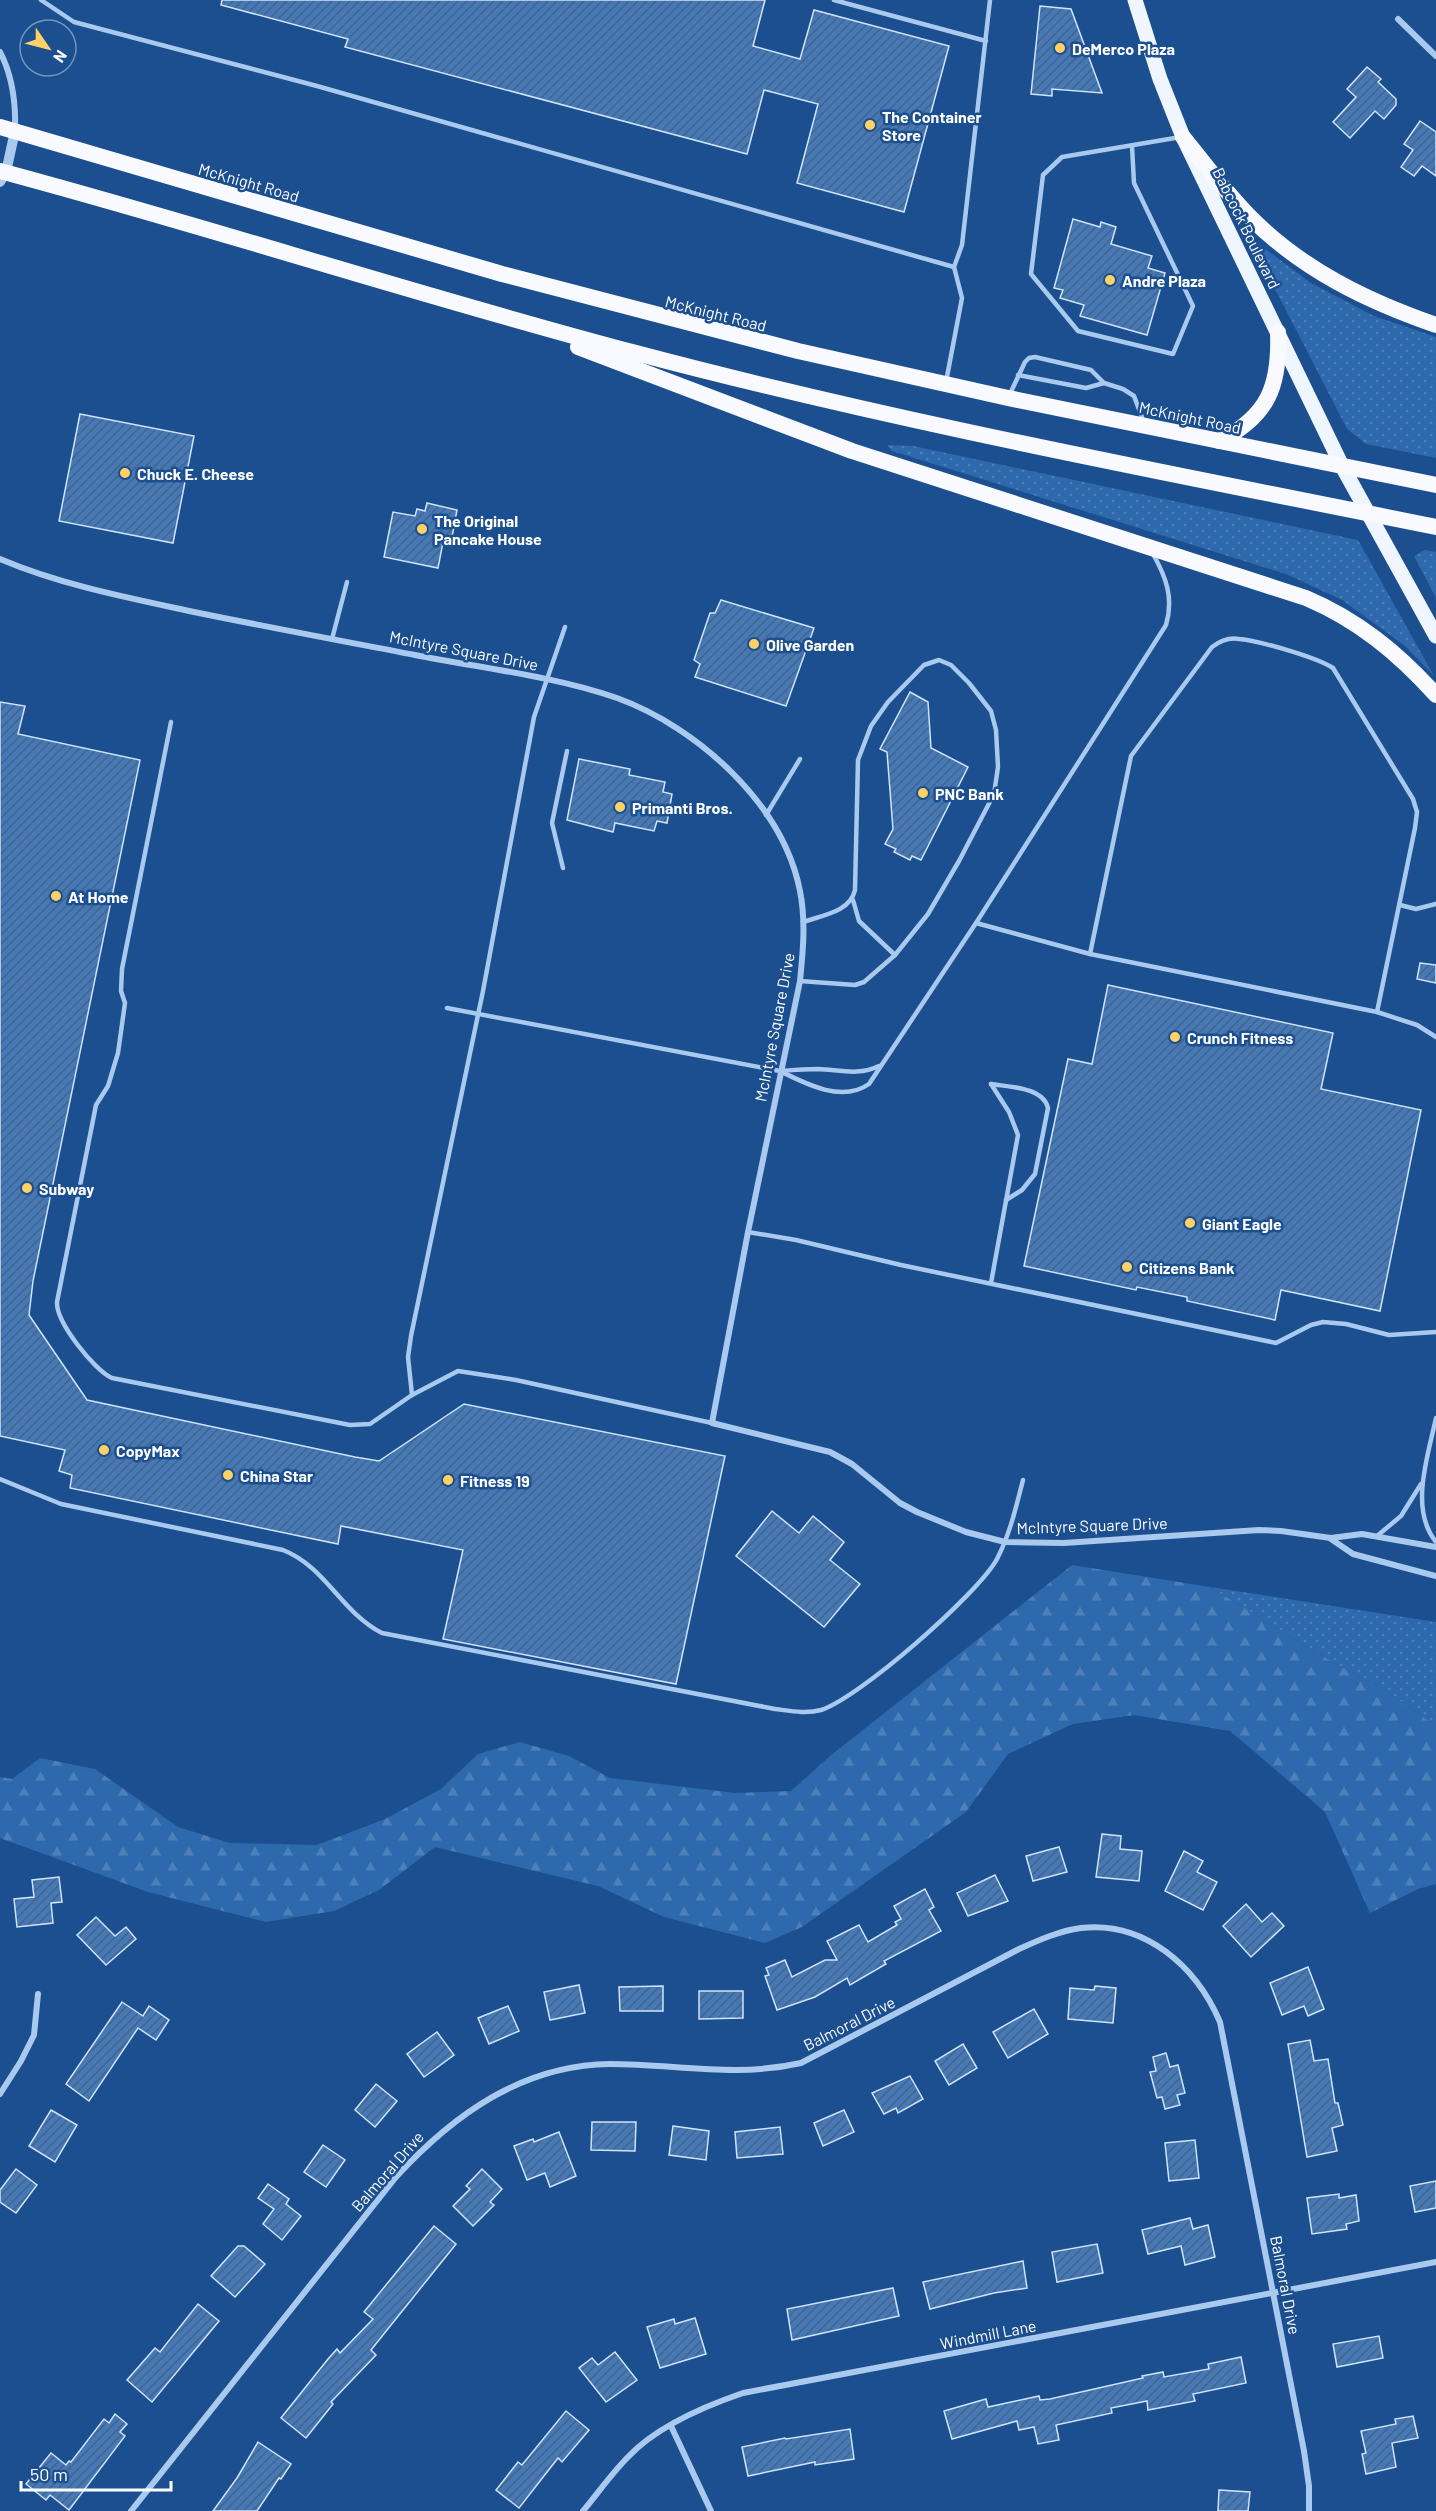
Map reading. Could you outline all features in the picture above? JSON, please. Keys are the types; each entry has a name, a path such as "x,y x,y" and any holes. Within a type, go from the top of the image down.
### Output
{"highway":[{"name":"McKnight Road","path":"7,129 501,274 798,351 946,385 1436,485"},
{"path":"1183,137 1252,218 1294,255 1360,294 1436,325"},
{"path":"2,175 490,314 811,397 1436,527"},
{"path":"490,314 852,451 1285,590 1327,607 1364,628 1383,643 1436,695"},
{"path":"1219,441 1248,423 1266,402 1277,374 1278,332"}],"main road":[{"name":"Babcock Boulevard","path":"1135,0 1160,79 1183,137 1342,466 1436,636"}],"street":[{"path":"1398,19 1436,56"},
{"path":"0,52 7,65 13,89 2,175"},
{"name":"McIntyre Square Drive","path":"0,559 50,577 103,592 547,680 614,697 674,725 709,751 726,767 766,815 783,844 795,873 803,922 800,981 748,1232 712,1424 830,1452 852,1464 900,1503 917,1512 966,1532 1005,1542 1064,1543 1259,1530 1331,1538 1362,1534 1436,1547"},
{"name":"McIntyre Square Drive","path":"1331,1538 1353,1554 1383,1564 1436,1576"},
{"name":"Balmoral Drive","path":"130,2511 396,2177 425,2145 468,2110 518,2083 570,2068 610,2064 744,2072 775,2069 801,2063 1019,1949 1048,1936 1082,1928 1129,1932 1152,1943 1185,1966 1206,1992 1220,2022 1304,2451 1309,2486 1309,2511"},
{"path":"0,2094 34,2035 38,1994"},
{"name":"Windmill Lane","path":"583,2511 629,2455 671,2426 719,2401 743,2394 1436,2262"},
{"path":"671,2426 711,2511"}],"lane":[{"path":"41,0 74,22 327,89 954,267"},
{"path":"834,0 986,41"},
{"path":"946,385 962,298 954,267 962,245 990,0"},
{"path":"1132,146 1134,183 1193,306 1173,354 1078,331 1031,274 1043,175 1062,158 1183,137"},
{"path":"1008,398 1018,375 1029,358 1035,357 1091,370 1104,382 1123,389 1134,396 1145,426"},
{"path":"1018,375 1086,388 1104,382"},
{"path":"780,1071 812,1087 850,1091 861,1089 869,1084 976,923 1166,625 1170,612 1167,584 1149,546"},
{"path":"332,639 347,582"},
{"path":"412,1395 408,1357 411,1336 478,1014 534,717 565,627"},
{"path":"1090,954 1131,756 1212,647 1227,639 1238,639 1320,660 1333,668 1404,782 1417,812 1377,1012"},
{"path":"800,981 855,985 864,982 895,954 928,915 994,794 998,767 996,730 991,711 951,665 939,660 924,665 888,702 871,726 858,760 853,900 859,921 895,954"},
{"path":"171,722 122,969 121,991 125,1003 118,1053 108,1086 96,1105 56,1310 91,1362 112,1378 356,1425 370,1424 412,1395 450,1373 468,1371 603,1398 712,1424"},
{"path":"563,868 552,823 567,751"},
{"path":"766,815 800,759"},
{"path":"803,922 844,907 853,900"},
{"path":"1400,904 1416,909 1436,904"},
{"path":"976,923 1090,954 1377,1012 1418,1025 1436,1037"},
{"path":"447,1008 780,1071 817,1069 855,1073 867,1072 881,1065"},
{"path":"991,1283 1006,1200 1018,1135 1010,1112 991,1084 1029,1091 1042,1096 1048,1108 1035,1174 1022,1190 1006,1200"},
{"path":"748,1232 796,1240 901,1265 1276,1343 1311,1325 1323,1322 1346,1324 1389,1335 1436,1332"},
{"path":"1436,1418 1422,1482 1426,1526 1436,1542"},
{"path":"0,1479 62,1504 283,1550 309,1564 358,1618 382,1633 799,1712 822,1709 847,1698 898,1658 980,1583 997,1559 1005,1542 1023,1480"},
{"path":"1376,1537 1401,1516 1422,1482"}],"green space":[{"path":"1260,245 1311,283 1374,316 1436,337 1436,458 1366,444 1347,429 1253,246"},
{"path":"887,445 913,446 1358,540 1434,676 1404,645 1342,600 1286,574 892,451"},
{"path":"1425,550 1436,552 1436,598 1414,556"},
{"path":"1072,1565 1210,1587 1336,1664 1382,1688 1436,1726 1436,1884 1418,1889 1370,1913 1325,1812 1230,1731 1134,1715 1073,1724 1008,1754 966,1812 802,1927 765,1943 664,1917 598,1886 435,1847 379,1890 334,1911 266,1922 148,1892 0,1838 0,1777 12,1779 40,1758 95,1769 178,1827 230,1843 317,1845 385,1819 441,1789 478,1754 520,1742 569,1756 610,1778 735,1793 791,1791 830,1756"},
{"path":"1210,1587 1436,1622 1436,1726 1382,1688 1336,1664"}],"building":[{"path":"222,0 765,0 753,46 800,59 814,10 949,46 904,212 797,183 818,104 764,90 747,154 345,47 348,39 221,5"},
{"name":"DeMerco Plaza","path":"1040,6 1071,9 1102,93 1052,89 1052,96 1031,94"},
{"path":"1367,67 1381,79 1378,82 1396,99 1396,105 1384,119 1375,111 1350,138 1333,122 1356,97 1347,89"},
{"path":"1420,121 1436,132 1436,176 1422,166 1414,176 1401,167 1413,150 1404,144"},
{"name":"Andre Plaza","path":"1073,219 1100,227 1101,222 1116,227 1111,244 1152,256 1148,268 1165,273 1147,335 1080,316 1084,305 1060,298 1063,290 1054,288"},
{"path":"80,414 194,436 173,543 59,521"},
{"name":"The Original Pancake House","path":"427,503 457,510 451,543 443,542 438,568 384,557 393,512 415,516 417,509 425,511"},
{"name":"Olive Garden","path":"721,600 814,628 786,706 695,677 700,664 694,660 710,613 715,613"},
{"name":"PNC Bank","path":"910,692 928,702 931,748 968,767 921,860 912,856 910,860 894,852 896,849 885,844 893,829 887,752 880,749"},
{"path":"0,702 25,706 18,734 140,760 33,1281 29,1315 87,1400 379,1461 464,1404 725,1456 676,1684 443,1639 463,1550 341,1526 338,1544 70,1488 72,1475 59,1471 65,1450 0,1436"},
{"name":"Primanti Bros.","path":"579,759 630,769 629,775 665,782 663,792 672,794 667,823 657,821 654,831 615,823 613,832 567,820"},
{"path":"1420,963 1436,965 1436,983 1417,979"},
{"path":"1108,985 1333,1033 1321,1089 1421,1110 1380,1311 1281,1290 1275,1320 1187,1301 1187,1297 1137,1287 1136,1290 1024,1266 1068,1059 1092,1064"},
{"path":"772,1511 799,1533 813,1516 844,1542 830,1560 860,1584 824,1627 736,1556"},
{"path":"1102,1834 1121,1836 1120,1849 1142,1851 1139,1881 1096,1877"},
{"path":"1059,1847 1067,1872 1033,1881 1026,1856"},
{"path":"1184,1851 1203,1861 1197,1872 1217,1882 1203,1910 1165,1891"},
{"path":"995,1875 1008,1901 968,1916 957,1893"},
{"path":"59,1877 62,1902 51,1903 53,1923 17,1927 14,1899 34,1897 32,1880"},
{"path":"925,1889 934,1907 929,1910 941,1931 884,1961 886,1964 850,1985 847,1978 815,1997 777,2010 765,1976 769,1975 766,1968 785,1960 792,1977 825,1960 837,1960 827,1941 859,1925 868,1942 897,1925 895,1922 901,1919 894,1906"},
{"path":"1246,1904 1262,1922 1272,1913 1284,1926 1251,1957 1223,1926"},
{"path":"96,1917 115,1936 126,1927 136,1939 106,1965 77,1935"},
{"path":"1308,1967 1324,2009 1308,2016 1304,2006 1282,2015 1270,1983"},
{"path":"579,1985 585,2013 550,2020 544,1992"},
{"path":"663,1986 663,2011 620,2011 619,1987"},
{"path":"1095,1986 1116,1988 1113,2023 1068,2019 1070,1988 1094,1990"},
{"path":"699,1991 743,1991 743,2018 699,2019"},
{"path":"122,2002 143,2016 149,2006 169,2020 156,2040 138,2028 89,2101 66,2084"},
{"path":"508,2006 519,2031 489,2044 478,2018"},
{"path":"1034,2009 1048,2034 1008,2058 993,2032"},
{"path":"437,2032 454,2055 424,2077 407,2054"},
{"path":"1310,2040 1314,2061 1328,2059 1335,2103 1338,2103 1343,2125 1332,2128 1337,2151 1307,2157 1288,2044"},
{"path":"963,2044 977,2068 949,2085 935,2061"},
{"path":"1166,2053 1170,2067 1178,2065 1185,2093 1177,2095 1180,2105 1165,2109 1162,2097 1157,2098 1150,2072 1156,2071 1153,2057"},
{"path":"910,2076 923,2099 898,2113 896,2108 884,2114 872,2093"},
{"path":"376,2084 397,2101 375,2127 355,2110"},
{"path":"51,2110 77,2125 55,2162 29,2146"},
{"path":"844,2110 854,2132 823,2146 814,2123"},
{"path":"592,2122 636,2122 635,2151 591,2150"},
{"path":"673,2126 709,2131 706,2160 669,2155"},
{"path":"780,2127 783,2154 737,2158 735,2132"},
{"path":"559,2132 576,2176 550,2187 545,2173 527,2180 514,2146 533,2139 534,2142"},
{"path":"1195,2140 1199,2178 1169,2181 1165,2143"},
{"path":"323,2145 345,2160 326,2187 304,2172"},
{"path":"16,2169 37,2185 16,2213 0,2202 0,2190"},
{"path":"482,2169 502,2189 490,2202 494,2205 473,2226 453,2206 470,2189 466,2186"},
{"path":"1436,2181 1436,2208 1415,2212 1410,2186"},
{"path":"268,2184 289,2199 286,2204 301,2216 282,2240 263,2224 274,2209 258,2198"},
{"path":"1339,2194 1339,2198 1356,2195 1359,2221 1346,2224 1347,2229 1312,2234 1307,2198"},
{"path":"1190,2218 1193,2229 1208,2225 1215,2257 1185,2265 1181,2246 1148,2254 1142,2230"},
{"path":"434,2226 456,2244 371,2350 376,2355 331,2402 333,2404 306,2438 281,2418 337,2349 340,2353 373,2319 364,2312"},
{"path":"1097,2244 1103,2273 1057,2282 1052,2252"},
{"path":"238,2246 244,2246 265,2264 235,2297 211,2276"},
{"path":"1023,2261 1027,2288 994,2293 930,2309 923,2282"},
{"path":"893,2288 899,2316 792,2340 787,2309"},
{"path":"198,2304 219,2321 152,2402 127,2380 155,2348 160,2352"},
{"path":"695,2318 706,2354 660,2368 647,2327 674,2319 675,2324"},
{"path":"1379,2336 1383,2358 1337,2367 1333,2344"},
{"path":"615,2352 637,2380 606,2402 579,2368 592,2358 598,2365"},
{"path":"1241,2357 1246,2383 1193,2394 1195,2401 1148,2410 1147,2401 1111,2408 1112,2413 1056,2425 1059,2440 1038,2444 1034,2427 1019,2430 1017,2421 952,2439 944,2411 986,2399 988,2407 1039,2396 1040,2400 1050,2399 1163,2372 1164,2377 1209,2369 1208,2364"},
{"path":"566,2411 589,2430 562,2462 558,2458 519,2508 496,2490 518,2462 522,2465"},
{"path":"115,2414 127,2424 120,2432 125,2436 69,2510 50,2495 46,2500 26,2484 51,2453 66,2465 69,2461 71,2462 104,2419 109,2423"},
{"path":"1413,2416 1418,2438 1392,2443 1396,2467 1366,2474 1362,2454 1366,2453 1361,2431 1396,2424 1395,2419"},
{"path":"850,2429 854,2459 815,2465 815,2462 748,2476 742,2447 785,2438"},
{"path":"258,2442 291,2464 257,2511 213,2511 237,2478"},
{"path":"1219,2490 1250,2492 1248,2511 1218,2511"}],"place":[{"name":"DeMerco Plaza","path":"1060,48"},
{"name":"The Container Store","path":"870,125"},
{"name":"Andre Plaza","path":"1110,280"},
{"name":"Chuck E. Cheese","path":"125,473"},
{"name":"The Original Pancake House","path":"422,529"},
{"name":"Olive Garden","path":"754,644"},
{"name":"PNC Bank","path":"923,793"},
{"name":"Primanti Bros.","path":"620,807"},
{"name":"At Home","path":"56,896"},
{"name":"Crunch Fitness","path":"1175,1037"},
{"name":"Subway","path":"27,1188"},
{"name":"Giant Eagle","path":"1190,1223"},
{"name":"Citizens Bank","path":"1127,1267"},
{"name":"CopyMax","path":"104,1450"},
{"name":"China Star","path":"228,1475"},
{"name":"Fitness 19","path":"448,1480"}]}
